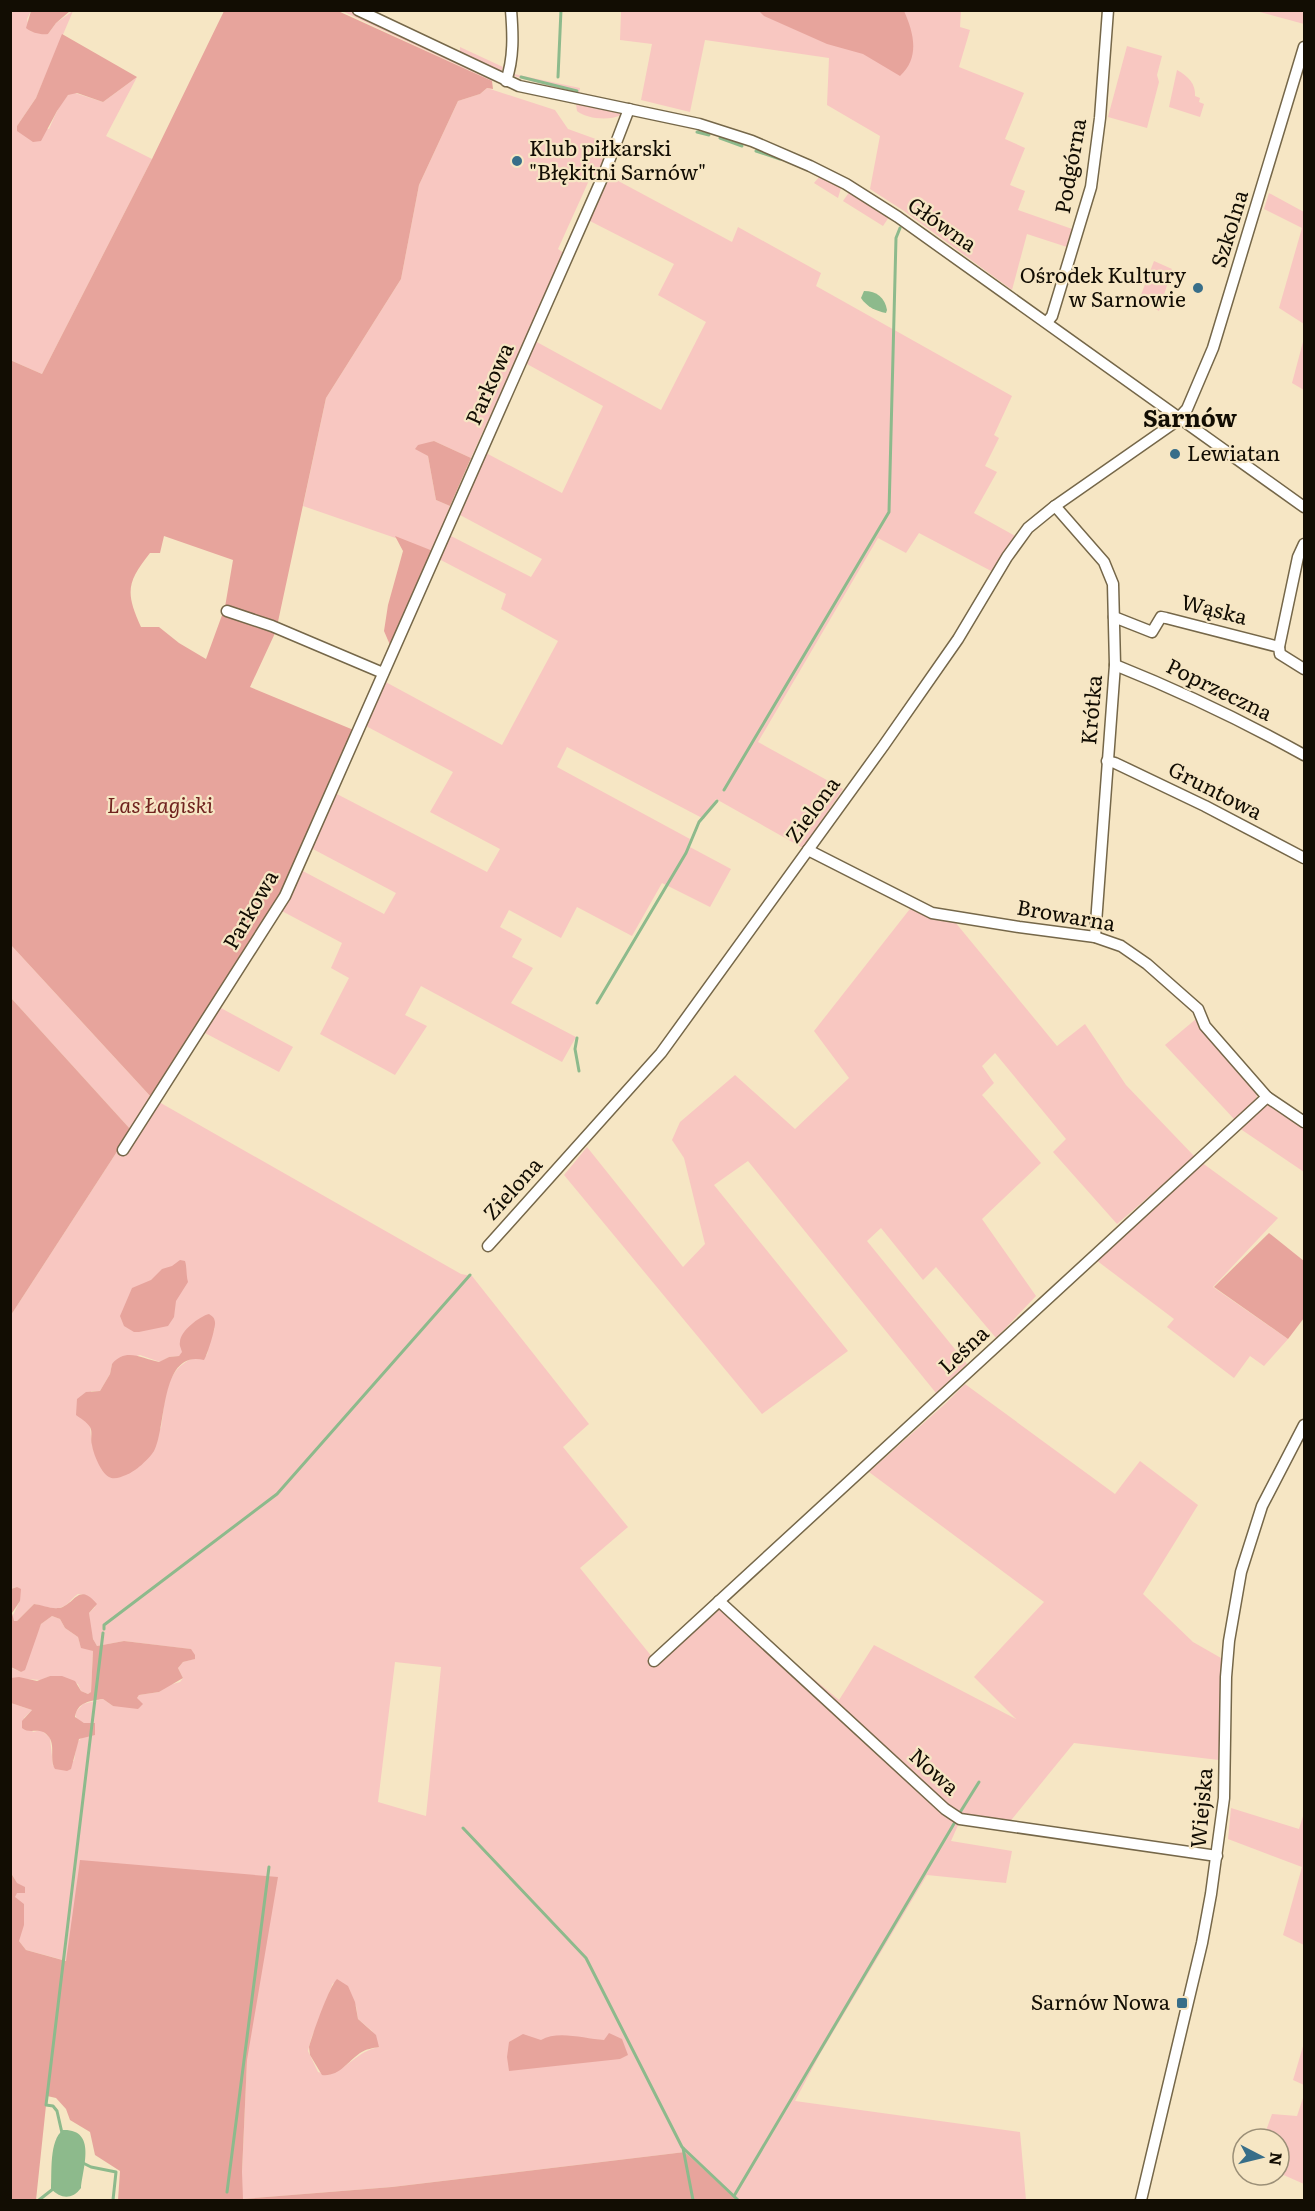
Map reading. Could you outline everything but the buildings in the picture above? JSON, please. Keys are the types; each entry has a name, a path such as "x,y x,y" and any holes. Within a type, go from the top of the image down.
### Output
{"street":[{"name":"Główna","path":"358,10 506,81 536,90 718,130 752,141 810,166 862,194 1047,322 1305,507"},
{"path":"506,81 510,70 513,33 511,10"},
{"name":"Podgórna","path":"1047,322 1055,305 1091,187 1100,118 1108,10"},
{"name":"Szkolna","path":"1180,417 1191,401 1214,348 1305,47"},
{"name":"Parkowa","path":"123,1150 285,896 604,174 629,109"},
{"name":"Zielona","path":"488,1245 661,1053 884,745 958,639 1007,557 1028,528 1055,506 1180,417"},
{"name":"Krótka","path":"1055,506 1108,569 1113,584 1115,665 1095,937"},
{"path":"1279,647 1298,557 1305,544"},
{"path":"227,611 272,626 383,673"},
{"name":"Wąska","path":"1114,617 1152,632 1161,617 1279,647 1280,654 1305,669"},
{"name":"Poprzeczna","path":"1115,665 1206,704 1305,755"},
{"name":"Gruntowa","path":"1107,761 1195,801 1305,858"},
{"name":"Browarna","path":"808,849 932,913 1112,941 1133,953 1198,1009 1205,1026 1267,1097"},
{"path":"1267,1097 1305,1122"},
{"name":"Leśna","path":"654,1661 1267,1097"},
{"name":"Wiejska","path":"1142,2200 1202,1943 1217,1856 1224,1798 1226,1677 1231,1620 1241,1572 1262,1506 1305,1425"},
{"name":"Nowa","path":"719,1601 945,1809 960,1819 1217,1856"}],"shaded area":[{"path":"13,11 31,11 27,19 30,31 48,34 56,23 73,11 36,98 17,126 49,129 61,104 72,92 103,102 137,77 106,136 152,159 42,374 10,360 11,15"},
{"path":"342,11 349,11 492,81"},
{"path":"621,11 961,11 960,27 970,30 959,67 1024,93 1005,139 1025,148 1010,185 1025,191 1018,210 1075,230 1070,248 1027,234 1012,290 870,189 880,136 827,105 829,58 705,40 690,112 641,100 652,44 620,40"},
{"path":"1256,11 1304,11 1304,24"},
{"path":"1127,46 1162,56 1157,75 1159,82 1147,128 1108,117"},
{"path":"460,47 503,67 501,73 460,54"},
{"path":"1177,70 1190,81 1195,96 1200,98 1199,102 1204,104 1200,117 1169,107"},
{"path":"514,74 580,88 579,95 514,76"},
{"path":"487,88 555,110 568,129 604,142 602,149 608,152 596,178 591,176 558,249 564,253 471,458 434,441 416,448 428,456 436,500 450,506 433,551 303,506 326,398 401,279 419,185 458,101 480,94"},
{"path":"576,104 620,112 621,115 610,118 592,117 577,111"},
{"path":"609,176 732,242 738,227 821,273 816,286 1012,396 994,435 999,438 985,466 997,472 974,513 1017,537 993,572 919,533 906,553 878,538 758,742 843,789 803,848 716,799 704,819 567,747 557,767 690,839 688,846 731,869 710,907 662,883 632,936 577,907 561,938 509,910 500,927 522,939 512,957 533,968 511,1003 576,1037 562,1062 421,986 405,1015 427,1026 395,1075 320,1034 349,978 331,968 342,943 280,910 301,870 384,914 396,893 311,848 335,793 487,872 500,849 430,812 453,772 364,725 382,680 502,745 558,641 501,609 506,594 437,558 451,536 531,577 542,559 460,515 486,453 562,493 603,406 527,364 535,341 661,410 706,322 658,295 674,264 588,220"},
{"path":"820,176 841,188 838,198 814,183"},
{"path":"850,191 889,217 883,226 843,201"},
{"path":"1269,193 1304,212 1304,324 1279,308 1302,228 1264,209"},
{"path":"1154,261 1172,269 1159,311 1139,300"},
{"path":"864,291 880,296 886,306 886,313 866,304 861,298"},
{"path":"1304,338 1304,390 1292,383"},
{"path":"913,905 955,922 1057,1046 1085,1024 1126,1085 1195,1157 1117,1224 1053,1152 1066,1139 995,1053 982,1066 994,1083 982,1095 1041,1163 982,1219 1036,1296 996,1338 936,1267 923,1280 881,1228 867,1241 967,1364 936,1393 748,1161 714,1185 848,1351 762,1414 564,1175 587,1147 683,1267 705,1244 684,1158 672,1140 680,1122 735,1075 795,1129 849,1078 814,1031"},
{"path":"11,945 152,1098 461,1274 472,1276 589,1424 563,1447 628,1527 580,1568 657,1663 725,1605 839,1700 874,1645 1016,1719 974,1677 1044,1602 869,1472 965,1384 1115,1494 1140,1461 1198,1505 1143,1594 1193,1642 1221,1658 1222,1727 1219,1760 1074,1743 1004,1829 959,1823 951,1841 1012,1851 1006,1883 927,1875 820,2054 795,2101 1020,2132 1026,2200 737,2200 685,2152 392,2187 242,2199 247,2060 67,1961 26,1950 19,1941 14,1898 17,1885 11,1873 11,1703 32,1710 24,1718 33,1732 41,1730 50,1738 53,1766 74,1761 77,1742 83,1737 84,1723 77,1720 75,1713 83,1704 103,1699 113,1706 137,1698 139,1695 159,1692 169,1685 180,1682 183,1678 178,1668 183,1662 194,1659 190,1649 124,1641 97,1646 92,1635 89,1613 95,1607 85,1595 78,1594 66,1605 58,1608 34,1604 17,1621 14,1621 12,1617 20,1601 17,1587 10,1589 11,1315 131,1130 11,998","holes":["215,1328 210,1338 207,1355 189,1360 181,1366 170,1381 161,1428 102,1470 91,1437 91,1391 100,1391 110,1374 112,1364 140,1355 160,1362 169,1357 179,1356","395,1662 441,1667 426,1816 378,1802","333,1983 356,2006 358,2019 372,2031 379,2047 364,2052 328,2075 318,2072 308,2051"]},
{"path":"219,1007 293,1047 279,1072 205,1033"},
{"path":"1196,1019 1256,1090 1257,1100 1235,1120 1165,1045"},
{"path":"1275,1106 1304,1126 1304,1172 1239,1128 1262,1107"},
{"path":"1201,1162 1278,1218 1213,1287 1288,1339 1264,1366 1250,1356 1234,1378 1167,1327 1174,1319 1096,1260"},
{"path":"52,1616 60,1619 65,1628 78,1637 80,1644 93,1651 91,1692 88,1694 81,1691 78,1684 50,1676 41,1680 11,1678 10,1667 21,1672 41,1624"},
{"path":"1231,1808 1299,1829 1304,1813 1304,1945 1283,1935 1302,1867 1228,1839"},
{"path":"1304,2043 1304,2085 1293,2080"},
{"path":"1304,2095 1304,2184 1291,2178 1291,2127 1267,2127 1272,2114 1297,2116"},
{"path":"63,2130 74,2131 80,2136 86,2151 81,2188 74,2195 66,2197 51,2189 53,2149 55,2141"}],"green space":[{"path":"31,10 70,11 56,23 48,34 40,34 26,28"},
{"name":"Las Łagiski","path":"224,11 338,11 492,81 493,89 487,88 480,94 458,101 419,185 401,279 326,398 276,631 250,687 356,731 284,893 152,1098 11,945 10,360 42,374 152,159","holes":["164,536 233,560 225,607 206,659 179,643 159,627 141,627 132,605 133,580 150,553 160,553"]},
{"path":"759,11 904,11 912,36 913,53 900,76 863,54 827,44 764,16"},
{"path":"62,34 137,77 103,102 77,93 68,95 41,141 33,142 17,131 17,126 36,98"},
{"path":"434,441 471,458 450,506 436,500 428,456 415,449 418,445"},
{"path":"395,536 433,551 390,645 384,631 388,605 403,551"},
{"path":"11,998 131,1130 11,1315"},
{"path":"1269,1233 1304,1261 1304,1318 1288,1339 1214,1287"},
{"path":"180,1260 185,1261 188,1282 176,1301 174,1317 168,1326 134,1332 124,1326 120,1316 132,1288 151,1280 162,1269"},
{"path":"209,1314 214,1318 215,1325 207,1353 204,1360 189,1360 179,1366 172,1378 154,1451 142,1465 130,1473 118,1478 109,1477 96,1458 91,1443 90,1427 76,1415 77,1399 86,1392 100,1391 110,1374 112,1364 123,1356 129,1355 159,1362 169,1357 179,1356 182,1352 180,1343 183,1333 196,1321"},
{"path":"17,1587 21,1589 20,1601 12,1613 14,1621 17,1621 34,1604 59,1608 77,1596 85,1594 97,1604 89,1613 93,1639 97,1646 124,1641 191,1649 195,1659 183,1662 178,1668 183,1678 159,1692 139,1695 137,1698 143,1704 138,1709 113,1706 103,1699 81,1705 75,1717 84,1723 95,1723 95,1735 79,1739 71,1769 67,1771 55,1769 52,1761 52,1743 48,1736 42,1732 22,1728 22,1721 32,1710 11,1703 11,1678 19,1677 37,1681 50,1676 62,1676 75,1681 81,1691 88,1694 91,1692 93,1651 81,1648 78,1637 65,1628 60,1619 52,1616 41,1624 25,1670 21,1672 11,1667 11,1589"},
{"path":"80,1860 278,1877 247,2060 243,2199 392,2187 685,2152 737,2200 118,2200 120,2171 95,2155 90,2132 70,2120 66,2109 56,2098 47,2096 36,2200 11,2200 11,1873 17,1883 25,1887 25,1893 17,1893 15,1897 24,1904 24,1925 19,1941 26,1950 66,1961"},
{"path":"337,1979 348,1986 355,2002 358,2019 376,2035 379,2047 362,2052 333,2074 322,2075 310,2055 309,2047 326,2000"},
{"path":"609,2033 622,2039 628,2055 620,2059 509,2071 507,2057 509,2042 523,2034 541,2040 563,2035 604,2040"}],"waterway":[{"path":"558,77 561,10"},
{"path":"521,77 577,91"},
{"path":"697,132 709,135"},
{"path":"720,138 742,146"},
{"path":"756,151 780,159"},
{"path":"724,790 889,512 896,238 900,228"},
{"path":"597,1003 686,853 699,822 717,801"},
{"path":"577,1038 575,1049 579,1071"},
{"path":"104,1629 104,1625 277,1494 470,1275"},
{"path":"62,2133 57,2111 53,2106 46,2105 103,1633"},
{"path":"959,1814 979,1782"},
{"path":"734,2196 955,1822"},
{"path":"463,1828 586,1958 682,2147 738,2200"},
{"path":"227,2192 269,1867"},
{"path":"683,2148 693,2200"},
{"path":"83,2163 116,2172 113,2200"},
{"path":"39,2200 53,2189"}],"place":[{"name":"Klub piłkarski \"Błękitni Sarnów\"","path":"517,161"},
{"name":"Ośrodek Kultury w Sarnowie","path":"1198,288"},
{"name":"Lewiatan","path":"1175,454"},
{"name":"Sarnów Nowa","path":"1182,2003"}],"district":[{"name":"Sarnów","path":"1190,419"}]}
